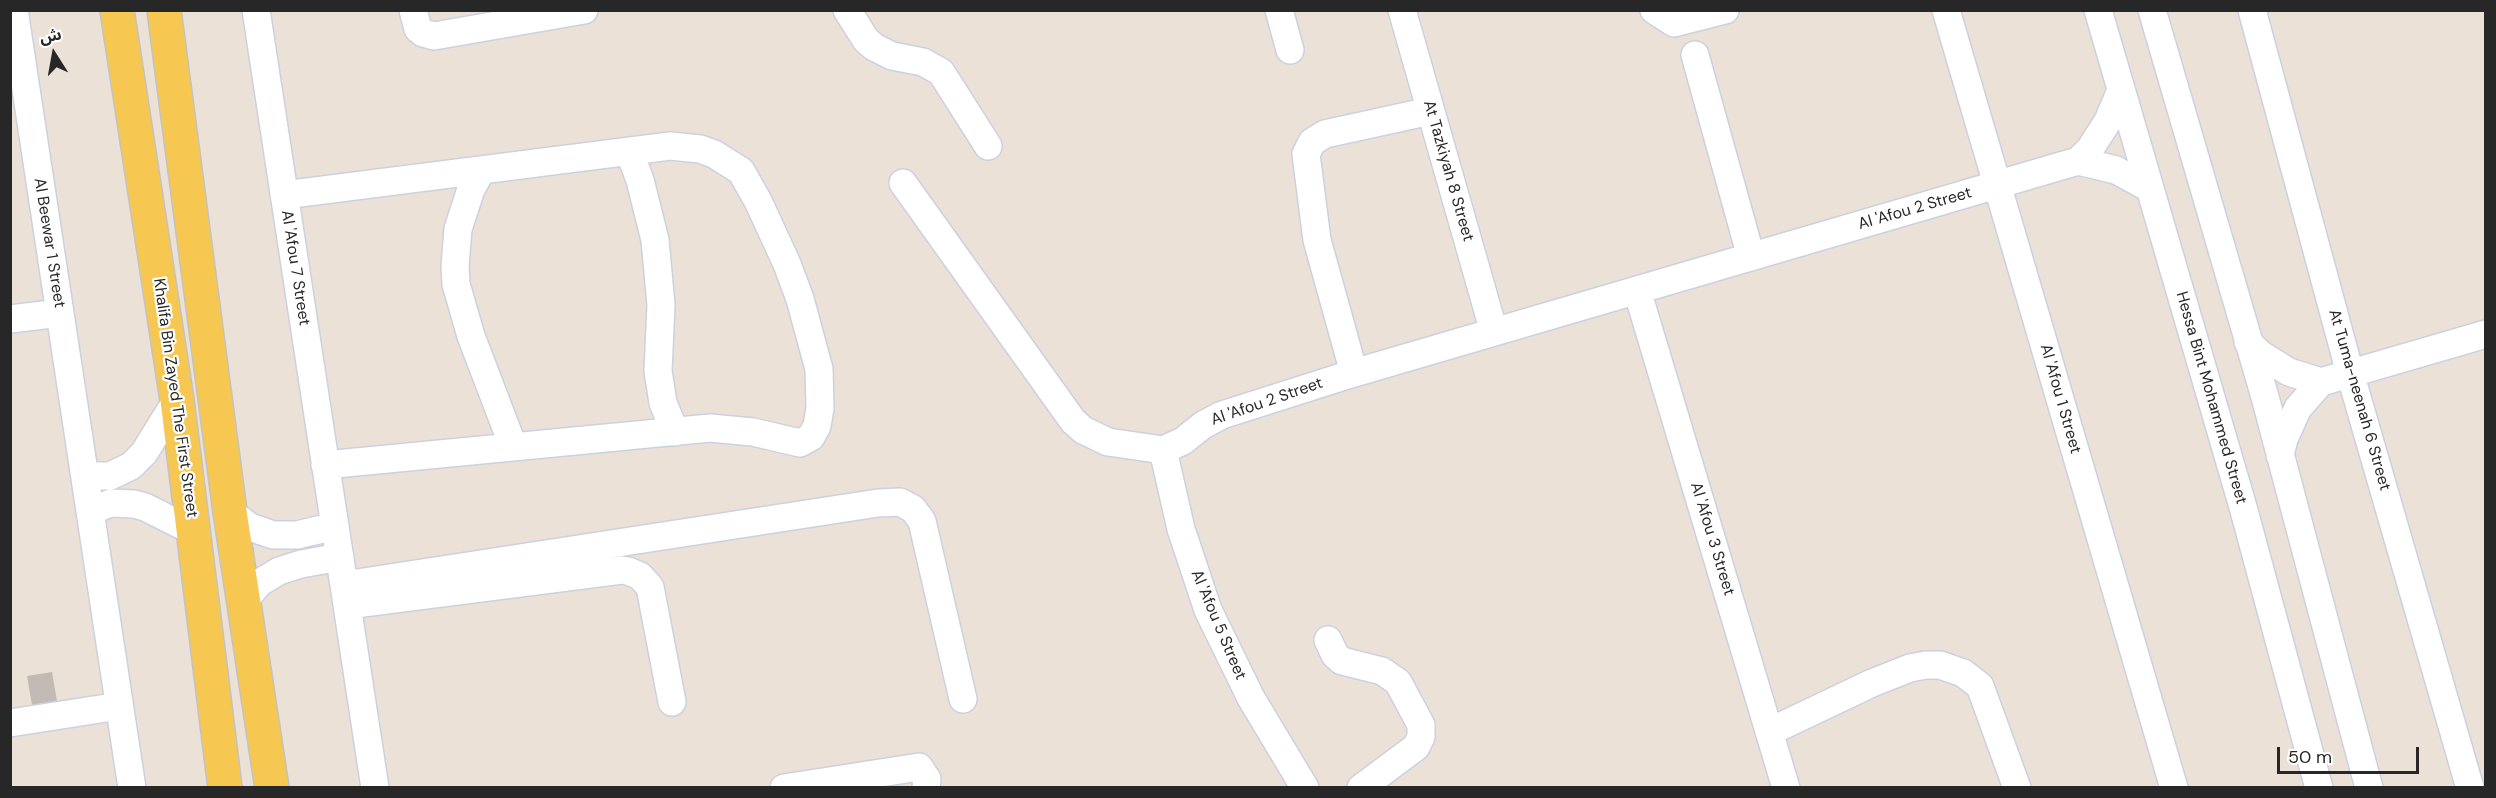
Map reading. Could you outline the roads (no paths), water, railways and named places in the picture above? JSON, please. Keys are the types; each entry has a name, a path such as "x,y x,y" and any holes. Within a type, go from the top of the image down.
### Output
{"main road":[{"name":"Khalifa Bin Zayed The First Street","path":"117,10 177,400 225,788"},
{"path":"164,10 230,512 272,788"}],"street":[{"name":"Al Beewar 1 Street","path":"14,10 132,788"},
{"name":"Al 'Afou 7 Street","path":"256,10 375,788"},
{"path":"413,10 418,29 434,36 584,10"},
{"path":"847,10 866,40 874,47 892,56 923,62 941,72 988,146"},
{"path":"1279,10 1290,50"},
{"name":"At Tazkiyah 8 Street","path":"1402,10 1494,332"},
{"path":"1662,13 1670,23 1678,23 1725,10"},
{"name":"Al 'Afou 1 Street","path":"1946,10 2174,788"},
{"name":"Hessa Bint Mohammed Street","path":"2098,10 2243,507 2319,788"},
{"path":"2152,10 2280,456 2369,788"},
{"name":"At Tuma-neenah 6 Street","path":"2252,10 2350,373 2470,788"},
{"path":"1695,55 1751,257"},
{"path":"2078,161 2095,142 2108,121 2121,90"},
{"path":"1354,373 1317,240 1306,154 1312,142 1325,134 1430,111"},
{"path":"284,195 629,151 684,146 714,154 741,171 768,222 787,264 819,369 820,408 817,426 811,438 806,441 794,443 763,434 710,428 326,465"},
{"path":"629,151 649,210 655,240 661,305 658,371 663,402 675,432"},
{"name":"Al 'Afou 2 Street","path":"1163,450 1183,441 1203,425 1222,415 1354,373 2078,161 2116,170 2150,188"},
{"path":"482,170 471,189 458,229 455,248 456,284 471,336 513,446"},
{"path":"903,183 1073,421 1089,433 1108,442 1163,450"},
{"name":"Al 'Afou 3 Street","path":"1638,290 1786,788"},
{"path":"10,319 60,313"},
{"path":"2248,342 2274,363 2304,378 2321,382 2486,333"},
{"path":"2280,456 2284,439 2298,408 2321,382"},
{"path":"84,476 110,476 130,466 144,453 177,400"},
{"name":"Al 'Afou 5 Street","path":"1163,450 1181,529 1213,621 1251,698 1305,788"},
{"path":"346,595 885,502 900,502 913,509 922,521 963,699"},
{"path":"90,511 111,503 134,504 145,507 193,531"},
{"path":"230,512 250,527 273,535 297,536 335,526"},
{"path":"244,601 259,583 279,571 301,564 340,557"},
{"path":"346,595 628,571 640,576 651,587 672,702"},
{"path":"1328,639 1330,648 1342,661 1382,671 1398,681 1421,725 1421,737 1416,747 1361,788"},
{"path":"1769,732 1872,682 1910,668 1940,665 1963,673 1980,686 2017,788"},
{"path":"10,723 119,706"},
{"path":"784,788 919,767 927,779 926,788"}]}
